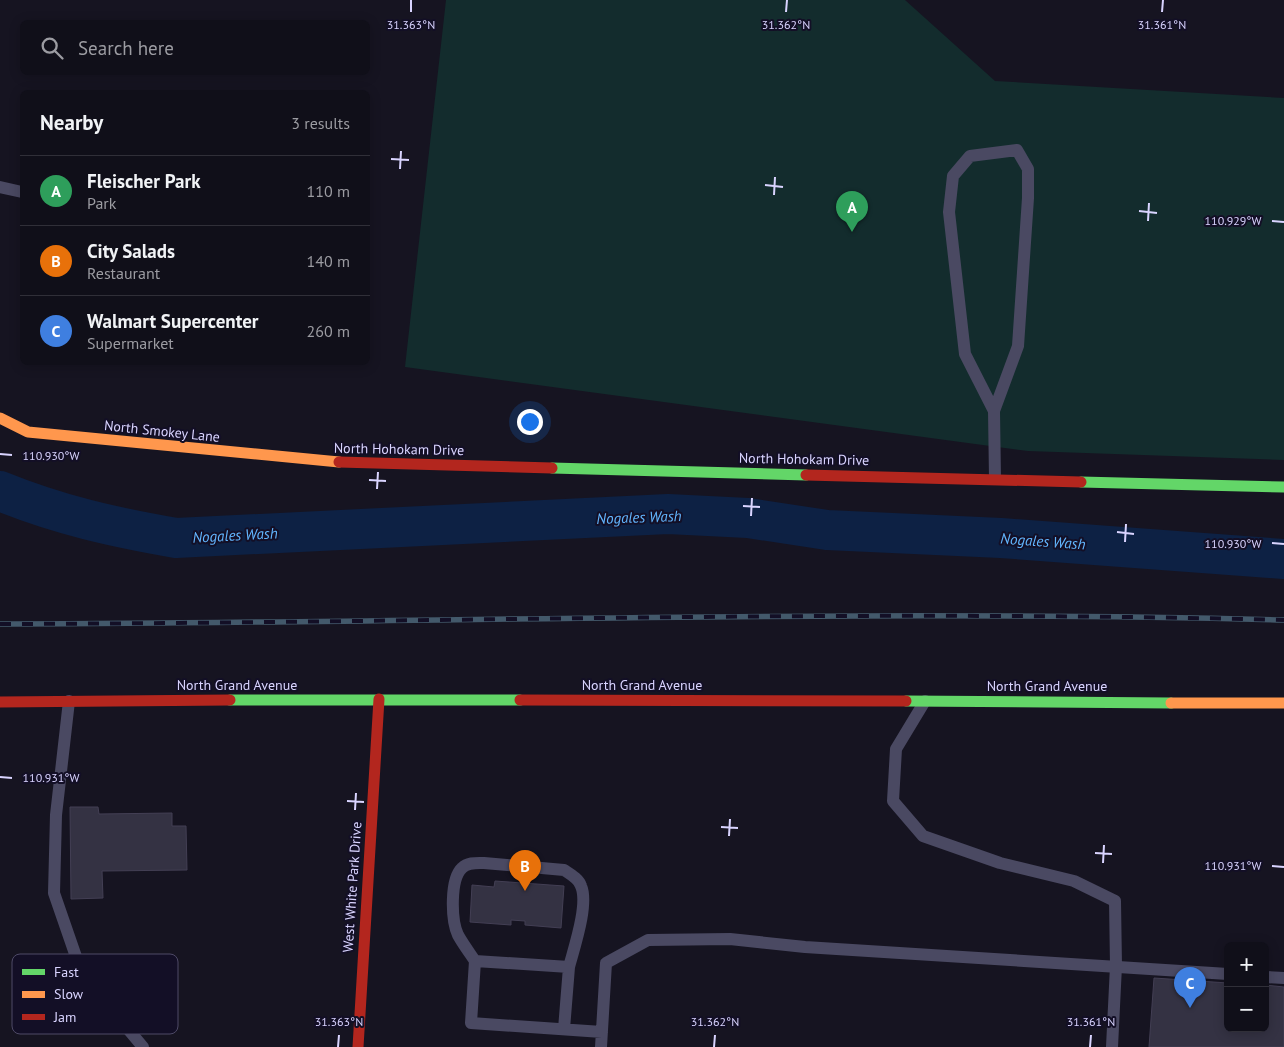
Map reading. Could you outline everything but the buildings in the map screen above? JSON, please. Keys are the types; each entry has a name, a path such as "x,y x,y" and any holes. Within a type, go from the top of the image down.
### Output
{"street":[{"name":"North Smokey Lane","path":"0,418 28,432 324,462"},
{"name":"North Hohokam Drive","path":"324,462 1284,487"},
{"name":"North Grand Avenue","path":"0,702 379,699 1284,703"},
{"name":"West White Park Drive","path":"358,1047 379,699"}],"lane":[{"path":"994,411 965,354 949,212 953,176 970,156 994,151 1017,150 1028,169 1028,198 1018,346 994,411 995,479"},
{"path":"0,187 20,192"},
{"path":"69,701 56,814 54,893 75,954"},
{"path":"925,701 896,749 893,800 923,836 1000,864 1074,880 1115,901 1116,966 1112,1047"},
{"path":"564,1029 569,967 579,927 582,900 581,886 572,874 564,870 484,862 473,863 463,867 456,876 453,919 457,934 475,961 471,1023 602,1032"},
{"path":"601,1047 606,963 648,940 730,939 805,947 1224,974"},
{"path":"475,961 569,967"},
{"path":"1269,977 1284,978"},
{"path":"132,1034 143,1047"}],"green space":[{"path":"446,0 905,0 995,81 1284,98 1284,460 1028,451 405,367"}],"waterway":[{"name":"Nogales Wash","path":"0,491 44,507 87,519 176,538 668,514 748,518 827,530 1001,538 1284,559"}],"railway":[{"path":"0,624 802,616 1124,617 1284,620"}],"traffic: fast":[{"path":"552,468 806,475"},
{"path":"1081,482 1284,487"},
{"path":"230,700 520,700"},
{"path":"906,701 1171,703"}],"traffic: slow":[{"path":"0,418 28,432 339,462"},
{"path":"1171,703 1284,703"}],"traffic: jam":[{"path":"339,462 552,468"},
{"path":"806,475 1081,482"},
{"path":"358,1047 379,699"},
{"path":"0,702 230,700"},
{"path":"520,700 906,701"}],"place":[{"name":"Fleischer Park","path":"852,232"},
{"name":"City Salads","path":"525,891"},
{"name":"Walmart Supercenter","path":"1190,1008"}]}
